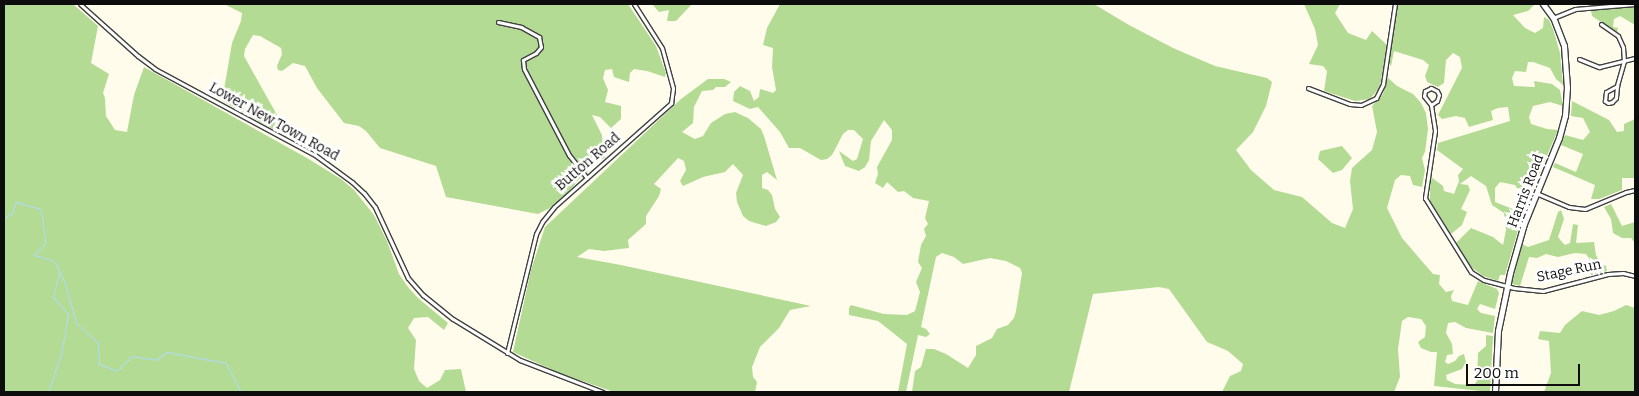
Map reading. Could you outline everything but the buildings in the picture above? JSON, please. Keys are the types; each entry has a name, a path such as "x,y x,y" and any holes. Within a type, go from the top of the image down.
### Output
{"street":[{"name":"Lower New Town Road","path":"80,4 138,56 155,68 315,155 352,182 375,207 388,231 398,260 414,286 453,319 507,353 560,377 603,392"},
{"name":"Button Road","path":"507,353 536,234 542,222 554,207 671,103 673,88 662,48 634,4"},
{"path":"1308,88 1350,104 1361,105 1376,98 1383,84 1395,4"},
{"name":"Harris Road","path":"1494,392 1498,331 1506,286 1524,224 1559,138 1566,111 1565,57 1553,18 1543,4"},
{"path":"1553,18 1575,9 1635,4"},
{"path":"498,22 521,28 539,37 541,47 536,53 526,57 522,64 569,156 587,178"},
{"path":"1601,24 1621,40 1624,61 1617,86 1616,98 1608,103 1605,101 1606,92 1617,86"},
{"path":"1579,59 1599,67 1635,58"},
{"path":"1431,88 1437,90 1439,95 1437,101 1431,105 1424,96 1425,90 1431,88"},
{"name":"Stage Run","path":"1431,105 1435,136 1426,179 1426,201 1471,272 1484,280 1506,286 1543,291 1608,274 1635,276"},
{"path":"1536,193 1569,208 1585,209 1635,190"}],"green space":[{"path":"4,4 73,4 98,26 91,63 109,74 103,93 106,116 115,130 127,132 134,95 144,67 341,179 354,190 374,215 387,241 399,274 408,287 448,323 444,330 428,317 414,318 408,328 416,340 414,369 419,381 427,388 440,380 445,370 461,369 466,392 4,392"},
{"path":"224,4 628,4 656,46 666,73 665,77 634,69 630,73 629,82 614,77 612,69 605,70 603,78 608,90 605,102 621,106 621,119 611,128 600,117 592,115 602,135 603,146 608,155 579,179 550,208 538,214 446,197 436,166 380,148 366,131 359,126 344,123 317,88 305,66 293,63 282,71 278,70 277,66 282,54 281,48 260,36 253,35 245,49 244,56 277,115 278,132 222,101 232,43 241,21 242,13"},
{"path":"652,4 692,4 676,21 667,21 669,10 659,12"},
{"path":"780,4 1094,4 1173,48 1215,66 1267,78 1272,82 1266,106 1253,132 1236,150 1251,170 1274,190 1302,197 1332,223 1345,228 1353,209 1350,181 1352,168 1372,150 1377,132 1372,106 1383,94 1387,77 1397,86 1413,94 1421,103 1426,113 1428,129 1425,152 1422,158 1425,170 1422,187 1413,185 1410,176 1401,175 1395,180 1387,208 1402,238 1433,274 1440,275 1439,284 1446,292 1454,290 1451,296 1452,301 1468,305 1478,281 1497,289 1499,293 1495,309 1480,304 1477,309 1481,313 1495,316 1493,333 1466,328 1455,322 1448,323 1446,333 1452,344 1453,354 1447,355 1445,362 1448,364 1464,354 1466,362 1462,369 1446,375 1447,380 1455,384 1474,385 1477,381 1478,353 1486,346 1486,335 1493,336 1490,392 1434,386 1437,352 1421,348 1418,342 1425,337 1426,326 1421,319 1408,317 1402,321 1398,349 1400,377 1394,392 1222,392 1230,376 1241,371 1243,364 1228,351 1207,342 1169,289 1159,287 1093,294 1069,392 912,392 915,371 921,367 926,349 934,349 946,354 968,368 976,355 976,346 992,338 997,329 1008,325 1014,318 1016,311 1022,273 1020,268 1006,261 990,258 963,264 954,257 942,253 936,257 921,327 930,334 926,337 918,335 906,392 898,392 907,344 878,321 849,315 849,308 851,305 884,314 907,315 915,311 920,292 916,282 922,268 918,262 921,245 926,236 924,229 928,224 925,218 929,201 913,198 904,191 898,192 887,182 883,188 875,183 878,174 877,167 892,140 892,130 884,120 871,141 869,160 865,167 859,171 845,166 839,151 853,161 857,159 863,139 854,130 848,130 843,134 832,155 827,159 821,160 800,148 789,148 780,132 758,107 750,109 733,101 734,92 740,86 750,91 754,101 759,97 760,89 773,93 776,90 772,67 773,48 763,45 767,28"},
{"path":"1304,4 1340,4 1335,13 1348,33 1366,40 1372,31 1387,45 1380,87 1370,99 1355,101 1324,91 1327,71 1323,66 1309,64 1318,45 1315,29"},
{"path":"1397,4 1535,4 1528,11 1513,15 1525,28 1535,33 1543,28 1544,17 1549,20 1553,29 1560,53 1563,85 1556,79 1550,68 1533,62 1528,62 1526,72 1515,71 1512,78 1514,86 1535,87 1534,81 1552,84 1560,90 1563,106 1550,102 1533,106 1529,117 1531,124 1558,130 1525,207 1520,205 1520,192 1515,185 1500,182 1495,188 1495,202 1523,213 1505,275 1500,275 1498,281 1483,276 1471,267 1456,243 1471,228 1493,237 1503,245 1506,230 1504,213 1492,205 1486,186 1471,176 1460,184 1468,185 1470,190 1461,209 1467,212 1462,225 1451,234 1430,201 1430,191 1431,177 1443,186 1444,191 1454,194 1459,181 1458,175 1463,169 1437,150 1438,143 1510,121 1508,107 1491,111 1493,120 1469,127 1465,118 1456,116 1442,119 1438,115 1462,68 1460,57 1453,53 1446,60 1444,83 1438,87 1427,82 1425,76 1429,65 1423,60 1394,51 1391,66 1389,64"},
{"path":"1635,6 1635,25 1620,16 1614,19 1613,27 1618,28 1617,33 1592,16 1591,11 1600,9"},
{"path":"708,79 724,79 731,82 725,87 716,87 713,90 702,91 694,107 693,123 682,132 695,139 703,136 711,123 725,114 735,112 748,118 761,129 777,180 767,172 762,175 762,188 768,190 772,195 775,209 780,217 776,222 766,226 749,221 743,216 737,202 736,193 743,175 733,164 725,172 703,177 683,186 680,181 686,170 684,161 678,158 654,184 661,189 659,196 646,216 646,224 628,240 629,248 604,251 589,249 577,257 811,306 790,310 779,328 760,347 752,367 753,377 757,382 755,392 614,392 559,373 513,352 531,270 545,227 681,99"},
{"path":"1572,101 1609,120 1617,132 1624,131 1624,124 1635,119 1635,178 1622,178 1622,190 1599,199 1591,199 1595,185 1553,167 1555,163 1576,172 1583,154 1561,145 1565,135 1583,140 1590,132 1583,118 1571,116"},
{"path":"1342,146 1352,158 1342,170 1333,173 1318,159 1320,151"},
{"path":"1611,204 1622,226 1635,222 1635,243 1631,238 1622,238 1613,233 1611,219 1604,207"},
{"path":"1561,210 1564,219 1558,237 1565,245 1570,243 1573,224 1578,225 1576,243 1594,242 1596,255 1600,263 1606,266 1607,271 1591,275 1589,269 1592,263 1586,254 1575,253 1558,257 1546,254 1537,258 1529,257 1520,286 1512,284 1522,244 1528,247 1549,240 1558,212"},
{"path":"1626,305 1635,308 1635,392 1544,392 1551,373 1550,356 1549,341 1538,339 1540,331 1560,333 1565,325 1582,311 1599,315"}],"waterway":[{"path":"4,218 12,213 16,202 41,209 45,244 34,255 54,261 65,283 76,323 98,343 99,364 117,371 132,356 156,360 167,352 226,363 241,392"},
{"path":"48,392 61,355 68,314 53,297 59,273"}]}
